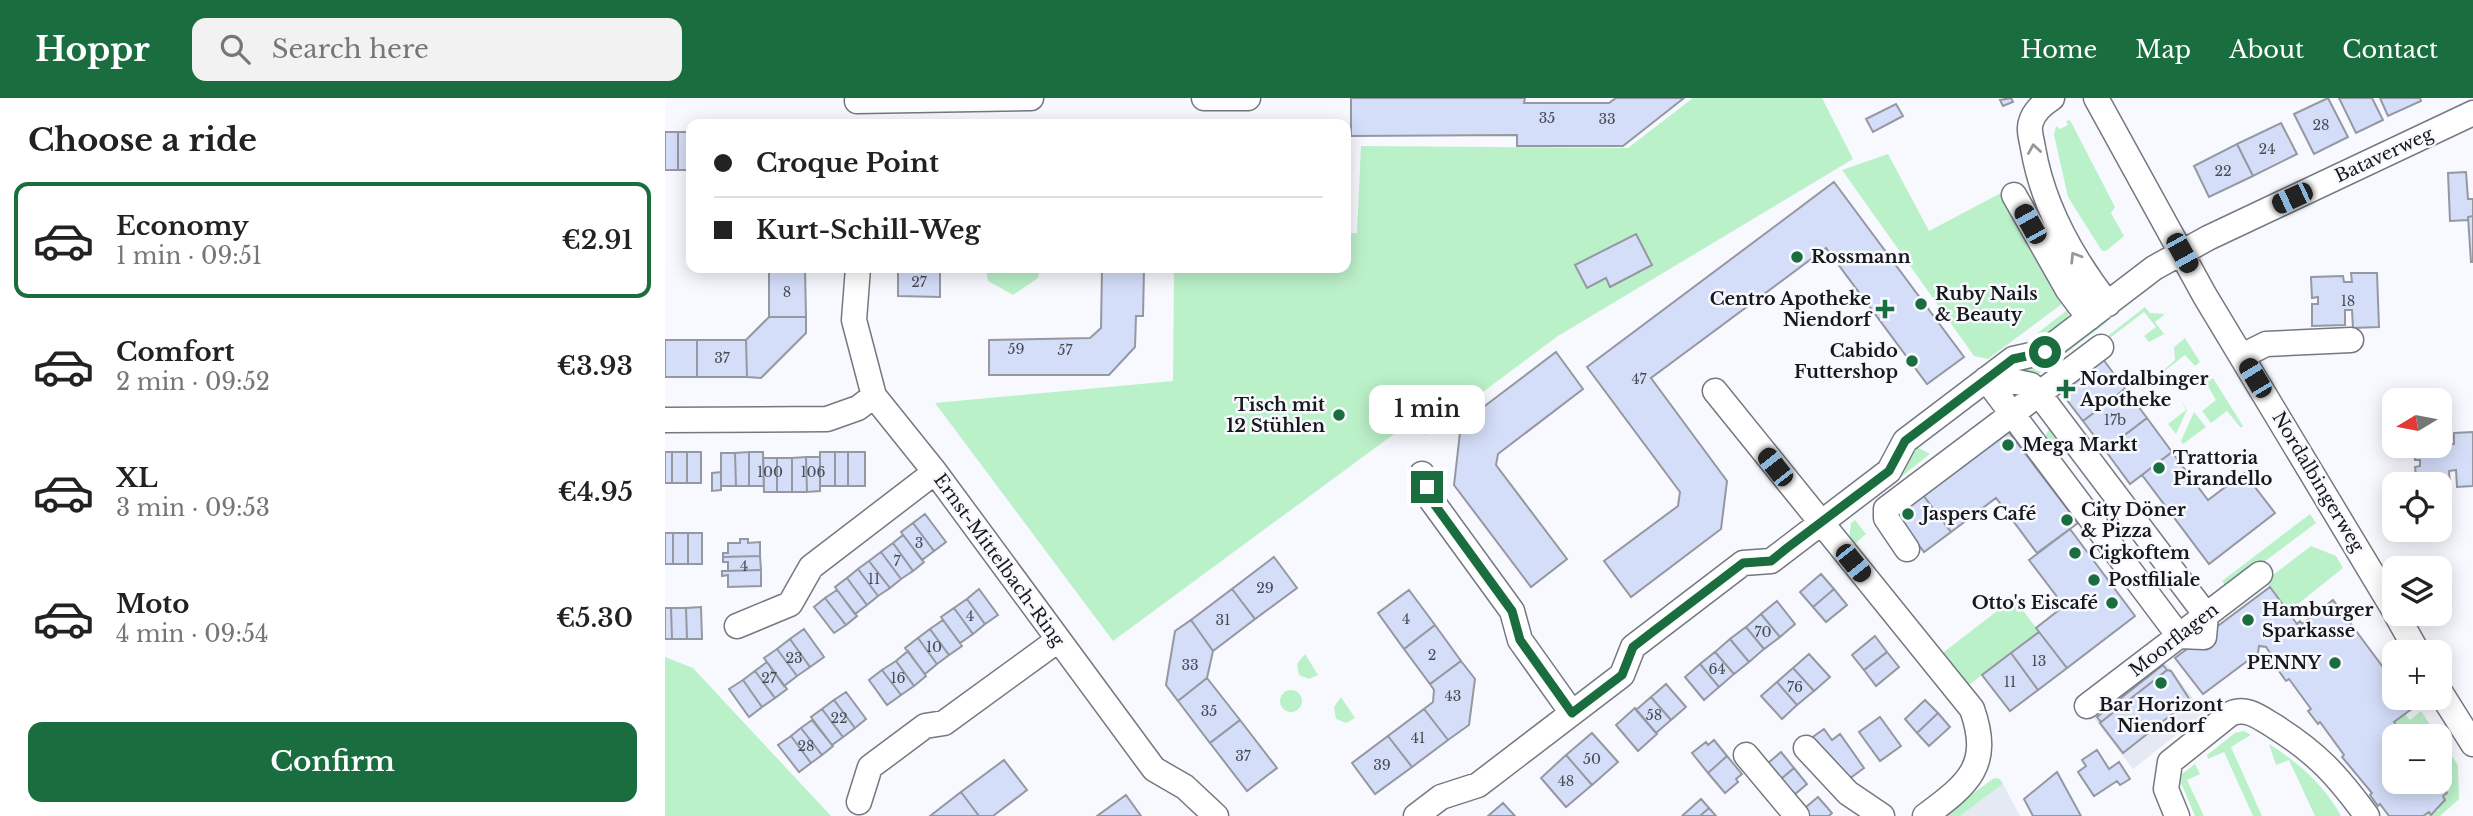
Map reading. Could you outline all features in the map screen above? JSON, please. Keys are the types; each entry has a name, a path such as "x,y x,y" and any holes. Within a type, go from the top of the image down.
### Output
{"street":[{"path":"857,108 1031,98"},
{"path":"1204,98 1248,98"},
{"path":"2052,98 2040,107 2029,124 2036,164 2049,207 2098,311"},
{"name":"Nordalbingerweg","path":"2096,98 2182,253 2382,590"},
{"name":"Bataverweg","path":"2182,253 2473,113"},
{"path":"2014,195 2068,290 2098,311"},
{"path":"2179,636 2011,388 2013,359 2045,352 2154,268 2182,253"},
{"name":"Ernst-Mittelbach-Ring","path":"858,273 854,320 874,396 935,472 1154,769 1185,788 1216,816"},
{"path":"2242,356 2266,344 2351,340"},
{"path":"1416,816 1441,797 1478,785 1622,675 1633,647 1743,563 1771,561 1889,471 1905,441 2101,347"},
{"path":"1905,540 1886,518 1886,509 2011,388"},
{"path":"2011,388 2206,615"},
{"path":"1715,391 1966,700 1979,734 1978,761 1966,784 1925,816"},
{"path":"665,421 827,419 858,408 874,396"},
{"path":"737,626 790,604 811,567 935,472"},
{"path":"1422,474 1432,501 1512,611 1520,640 1572,713"},
{"name":"Moorflagen","path":"2087,706 2260,573"},
{"path":"859,802 870,767 925,726 944,723 1058,640"},
{"path":"2452,710 2473,744"},
{"path":"2177,816 2166,779 2173,758 2230,714 2241,711 2256,715 2311,749 2347,788 2367,816"},
{"path":"1805,748 1848,793 1882,816"},
{"path":"1746,755 1797,816"}],"shaded area":[{"path":"2160,655 2204,713 2133,769 2088,711"},
{"path":"2003,784 2020,816 1960,816"}],"green space":[{"path":"1693,98 1822,98 1853,159 1558,336 1425,435 1413,420 1113,641 935,403 1173,381 1174,273 1351,273 1351,233 1357,233 1361,146 1628,148"},
{"path":"2070,120 2115,207 2111,213 2124,236 2106,251 2102,251 2068,197 2054,135 2056,126 2060,129 2068,125 2066,121"},
{"path":"1888,154 1929,231 2001,193 2063,303 1988,359 1974,356 1842,170"},
{"path":"987,273 1039,273 1038,278 1013,295 988,281"},
{"path":"2145,307 2150,313 2165,314 2155,322 2164,334 2149,342 2144,336 2156,327 2144,312 2106,341 2104,339"},
{"path":"2070,308 2067,319 2024,352 2018,348"},
{"path":"2105,319 2107,322 2032,379 2012,368 2022,364 2032,368"},
{"path":"2185,338 2200,362 2195,366 2185,355 2143,388 2175,360 2174,347"},
{"path":"2213,378 2243,426 2241,428 2227,411 2211,423 2202,411 2216,400 2206,383"},
{"path":"2179,397 2187,410 2176,434 2168,424 2186,410"},
{"path":"2194,412 2206,427 2183,444 2181,441"},
{"path":"2046,421 2071,455 2070,458 2062,448 2051,449 2044,438 2049,429"},
{"path":"1917,447 1930,454 1896,481 1909,453"},
{"path":"2310,514 2316,523 2228,589 2222,581"},
{"path":"1855,520 1866,534 1853,545 1849,539 1851,523"},
{"path":"2311,546 2336,556 2343,568 2288,612 2265,581"},
{"path":"2014,598 2039,632 1966,687 1940,655"},
{"path":"1305,654 1318,675 1309,679 1299,675 1297,664"},
{"path":"665,657 693,668 831,816 665,816"},
{"path":"1291,690 1299,693 1302,701 1299,709 1291,712 1283,709 1280,701 1283,693"},
{"path":"1341,697 1355,718 1346,723 1336,719 1334,707"},
{"path":"2421,711 2430,724 2394,722 2405,714 2410,720"},
{"path":"2244,731 2251,735 2231,747 2262,816 2253,816 2224,752 2208,759 2207,755 2235,733"},
{"path":"2269,744 2310,776 2327,794 2341,816 2315,816 2289,760 2276,765"},
{"path":"2452,756 2458,765 2459,799 2440,816 2423,816 2439,810 2437,806 2446,794 2452,794"},
{"path":"2195,764 2200,774 2187,780 2204,816 2195,816 2181,783 2182,774"},
{"path":"1994,778 2000,779 2003,784 1960,816 1942,816"}],"building":[{"path":"1351,98 1525,98 1524,103 1609,103 1616,98 1684,98 1623,146 1517,146 1517,135 1351,136"},
{"path":"2011,98 2013,102 2003,106 2000,100"},
{"path":"2328,98 2348,137 2314,154 2294,114"},
{"path":"2339,98 2372,98 2383,120 2356,133"},
{"path":"2380,98 2420,98 2421,101 2388,116"},
{"path":"1896,104 1903,116 1873,132 1866,119"},
{"path":"2281,123 2297,154 2253,176 2237,144"},
{"path":"665,132 678,132 678,170 665,170"},
{"path":"678,132 686,132 686,170 678,170"},
{"path":"2237,144 2253,176 2209,197 2194,166"},
{"path":"2466,172 2468,199 2473,199 2473,216 2468,217 2468,220 2450,221 2448,173"},
{"path":"1834,182 1964,357 1927,384 1826,248 1651,378 1727,481 1721,529 1631,597 1604,561 1678,506 1680,492 1587,367"},
{"path":"2473,216 2473,262 2471,262 2468,217"},
{"path":"1636,234 1652,265 1610,287 1606,278 1587,288 1575,265"},
{"path":"769,273 805,273 806,317 769,317"},
{"path":"898,273 940,273 940,297 898,296"},
{"path":"1102,273 1144,273 1143,316 1136,316 1135,347 1109,375 989,375 989,340 1090,338 1101,328"},
{"path":"2351,273 2377,273 2379,327 2353,328 2352,310 2345,310 2345,325 2312,326 2312,304 2318,304 2318,297 2312,298 2311,277 2343,276 2344,282 2352,282"},
{"path":"769,317 806,317 806,333 761,378 747,377 746,340"},
{"path":"665,340 697,340 697,377 665,377"},
{"path":"697,340 746,340 747,377 697,377"},
{"path":"1556,352 1583,389 1498,454 1496,465 1567,559 1531,587 1454,485 1461,424"},
{"path":"2100,355 2125,389 2083,421 2057,387"},
{"path":"2125,389 2147,418 2105,450 2083,421"},
{"path":"2147,418 2172,452 2130,484 2105,450"},
{"path":"2005,427 2078,523 2037,553 1996,498 1951,532 1920,491"},
{"path":"2473,432 2473,486 2457,487 2456,470 2416,472 2415,467 2420,466 2420,460 2415,458 2452,458 2454,433"},
{"path":"665,452 672,452 672,483 665,483"},
{"path":"672,452 687,452 687,483 672,483"},
{"path":"687,452 701,452 701,483 687,483"},
{"path":"749,452 749,486 736,486 735,453"},
{"path":"749,452 763,452 764,486 749,486"},
{"path":"820,452 835,452 835,486 820,486"},
{"path":"835,452 848,452 848,486 835,486"},
{"path":"848,452 865,452 865,486 848,486"},
{"path":"2172,452 2208,500 2244,473 2275,513 2209,564 2142,475"},
{"path":"721,453 735,453 736,486 721,486"},
{"path":"806,457 807,492 792,492 792,458"},
{"path":"806,457 820,457 820,491 807,492"},
{"path":"763,458 777,458 777,492 764,492"},
{"path":"777,458 792,458 792,492 777,492"},
{"path":"721,472 721,490 712,491 712,473"},
{"path":"1920,491 1951,532 1924,552 1893,511"},
{"path":"925,514 946,542 934,551 913,523"},
{"path":"913,523 934,551 922,560 901,532"},
{"path":"2070,529 2135,616 2067,668 2036,628 2064,606 2029,560"},
{"path":"665,533 673,533 673,564 665,564"},
{"path":"673,533 688,533 688,564 673,564"},
{"path":"688,533 702,533 702,564 688,564"},
{"path":"903,535 924,562 913,571 893,543"},
{"path":"740,539 748,539 748,543 760,542 760,556 723,557 723,553 728,553 728,543 740,543"},
{"path":"893,543 913,571 901,579 881,552"},
{"path":"881,552 901,579 890,588 869,561"},
{"path":"760,556 761,570 728,571 728,562 723,562 723,557"},
{"path":"1274,557 1297,588 1255,619 1232,589"},
{"path":"869,561 890,588 878,596 858,569"},
{"path":"858,569 878,596 867,605 847,578"},
{"path":"761,570 761,586 728,587 728,575 722,576 722,571"},
{"path":"1821,574 1834,589 1813,607 1800,592"},
{"path":"847,578 867,605 855,614 835,587"},
{"path":"2270,587 2297,624 2300,621 2302,624 2333,600 2382,666 2382,710 2410,710 2394,722 2395,724 2382,724 2382,794 2446,794 2443,796 2445,800 2431,815 2429,812 2423,816 2389,816 2380,804 2378,806 2370,795 2372,793 2342,757 2344,755 2320,722 2318,724 2308,711 2311,709 2289,679 2286,681 2266,647 2259,646 2258,653 2203,694 2175,658"},
{"path":"979,589 998,615 985,624 967,599"},
{"path":"1232,589 1255,619 1213,651 1191,620"},
{"path":"1834,589 1847,605 1826,622 1813,607"},
{"path":"837,590 857,616 846,625 825,598"},
{"path":"1409,590 1435,625 1404,649 1378,613"},
{"path":"825,598 846,625 834,633 814,607"},
{"path":"967,599 985,624 973,634 954,608"},
{"path":"1777,601 1795,624 1780,637 1761,614"},
{"path":"701,607 702,639 687,639 686,608"},
{"path":"665,608 671,608 672,639 665,639"},
{"path":"671,608 686,608 687,639 672,639"},
{"path":"954,608 973,634 960,643 941,617"},
{"path":"1761,614 1780,637 1764,649 1746,627"},
{"path":"943,620 962,646 949,655 930,629"},
{"path":"1191,620 1213,651 1207,678 1178,701 1166,685 1175,631"},
{"path":"1435,625 1461,661 1430,684 1404,649"},
{"path":"1746,627 1764,649 1749,662 1730,639"},
{"path":"804,629 824,657 810,667 790,639"},
{"path":"930,629 949,655 937,664 918,638"},
{"path":"2039,632 2067,668 2038,690 2011,653"},
{"path":"1875,636 1887,652 1864,670 1852,655"},
{"path":"918,638 937,664 925,674 905,648"},
{"path":"790,639 810,667 797,676 777,649"},
{"path":"1730,639 1749,662 1734,674 1715,652"},
{"path":"777,649 797,676 784,686 764,658"},
{"path":"908,651 926,676 914,686 896,661"},
{"path":"1715,652 1734,674 1719,687 1700,664"},
{"path":"1887,652 1899,667 1876,686 1864,670"},
{"path":"2011,653 2038,690 2010,711 1982,675"},
{"path":"1809,654 1830,677 1814,691 1793,668"},
{"path":"896,661 914,686 901,695 882,670"},
{"path":"1461,661 1475,679 1469,725 1448,740 1424,709 1433,702 1434,690 1430,684"},
{"path":"767,662 787,689 775,698 755,671"},
{"path":"1700,664 1719,687 1704,700 1685,677"},
{"path":"2163,665 2167,670 2101,722 2097,717"},
{"path":"1793,668 1814,691 1797,705 1777,682"},
{"path":"882,670 901,695 887,705 869,680"},
{"path":"2167,670 2171,671 2190,700 2123,753 2100,723"},
{"path":"755,671 775,698 762,707 743,680"},
{"path":"1207,678 1240,720 1210,743 1178,701"},
{"path":"743,680 762,707 749,717 729,689"},
{"path":"1777,682 1797,705 1782,719 1761,696"},
{"path":"1666,684 1686,707 1671,720 1651,697"},
{"path":"846,692 866,719 855,728 834,700"},
{"path":"1651,697 1671,720 1656,733 1636,710"},
{"path":"834,700 855,728 843,737 822,709"},
{"path":"1925,700 1938,713 1917,733 1905,719"},
{"path":"1635,708 1657,734 1638,751 1616,725"},
{"path":"822,709 843,737 832,745 811,717"},
{"path":"1424,709 1448,740 1412,767 1388,736"},
{"path":"1938,713 1950,727 1929,746 1917,733"},
{"path":"1880,717 1901,746 1880,761 1859,732"},
{"path":"812,720 833,746 822,755 801,728"},
{"path":"1240,720 1277,768 1247,791 1210,743"},
{"path":"801,728 822,755 811,763 791,736"},
{"path":"1824,729 1832,740 1840,734 1864,768 1842,784 1810,739"},
{"path":"1592,733 1618,762 1592,785 1566,755"},
{"path":"791,736 811,763 799,772 778,745"},
{"path":"1388,736 1412,767 1375,794 1352,763"},
{"path":"1714,740 1727,756 1708,773 1692,753 1706,742 1708,745"},
{"path":"2097,750 2109,769 2119,762 2130,779 2120,785 2117,781 2094,796 2078,772 2086,766 2082,760"},
{"path":"1781,752 1794,768 1775,784 1761,769"},
{"path":"1566,755 1592,785 1566,807 1541,778"},
{"path":"1727,756 1742,774 1736,779 1738,782 1725,793 1708,773"},
{"path":"1004,760 1027,790 993,816 979,816 961,792"},
{"path":"1794,768 1807,784 1788,800 1775,784"},
{"path":"2057,772 2081,816 2033,816 2024,799"},
{"path":"961,792 979,816 930,816"},
{"path":"1126,795 1141,816 1097,816"},
{"path":"1818,797 1832,813 1829,816 1801,816 1799,813"},
{"path":"1701,799 1709,808 1700,816 1682,816"},
{"path":"1503,803 1515,816 1488,816"},
{"path":"1709,808 1716,816 1700,816"}],"place":[{"name":"Rossmann","path":"1797,257"},
{"name":"Ruby Nails & Beauty","path":"1921,304"},
{"name":"Centro Apotheke Niendorf","path":"1885,309"},
{"name":"Cabido Futtershop","path":"1912,361"},
{"name":"Nordalbinger Apotheke","path":"2066,389"},
{"name":"Tisch mit 12 Stühlen","path":"1339,415"},
{"name":"Mega Markt","path":"2008,445"},
{"name":"Trattoria Pirandello","path":"2159,468"},
{"name":"Jaspers Café","path":"1908,514"},
{"name":"City Döner & Pizza","path":"2067,520"},
{"name":"Cigkoftem","path":"2075,553"},
{"name":"Postfiliale","path":"2094,580"},
{"name":"Otto's Eiscafé","path":"2112,603"},
{"name":"Hamburger Sparkasse","path":"2248,620"},
{"name":"PENNY","path":"2335,663"},
{"name":"Bar Horizont Niendorf","path":"2161,683"}],"route":[{"path":"1427,487 1432,501 1512,611 1520,640 1572,713 1622,675 1633,647 1655,630 1743,563 1771,561 1889,471 1905,441 2013,359 2045,352"}]}
